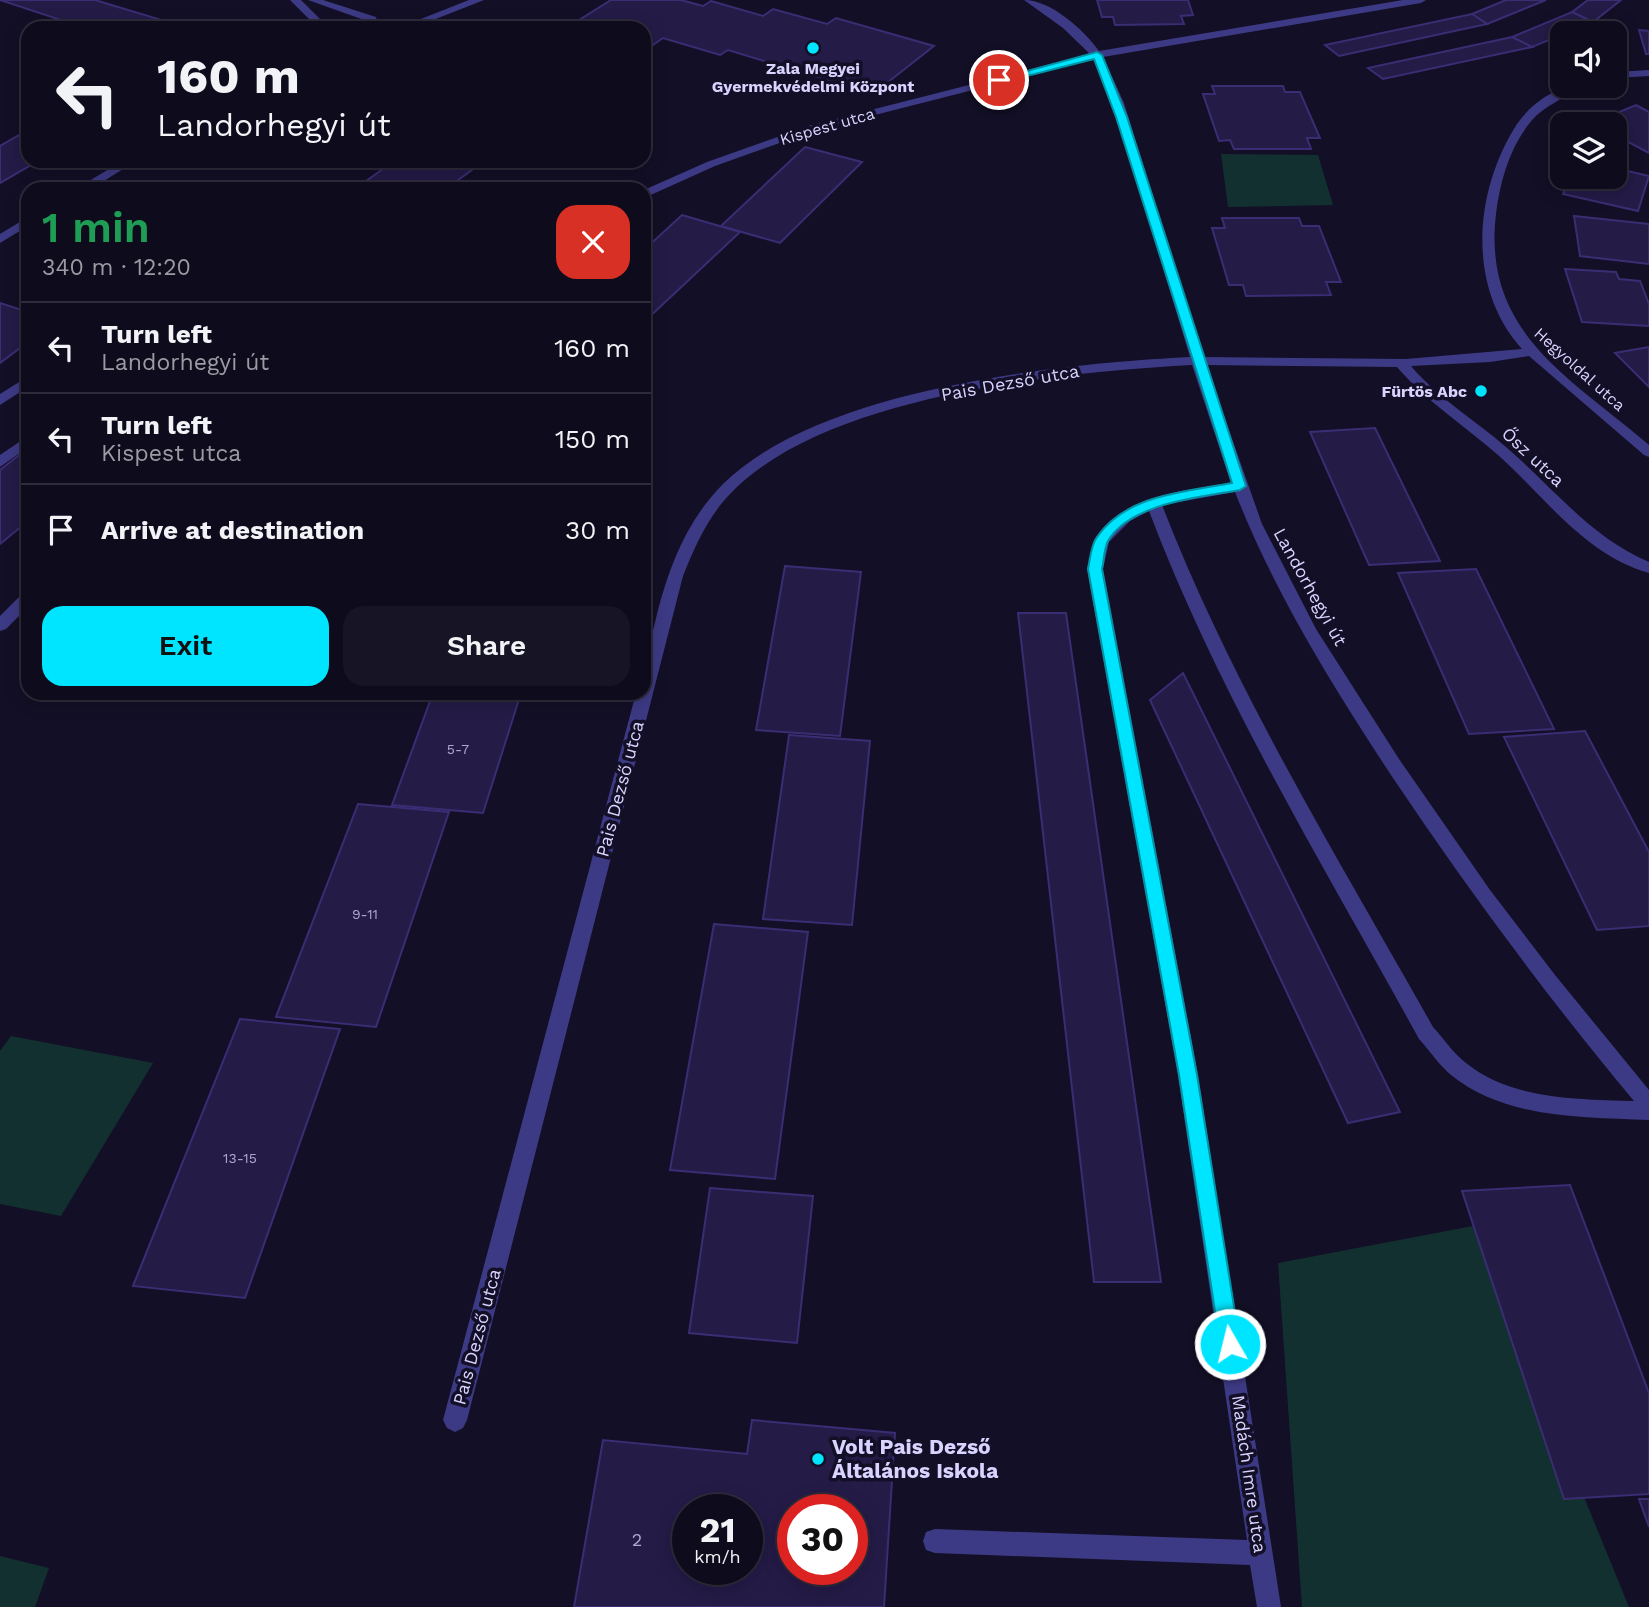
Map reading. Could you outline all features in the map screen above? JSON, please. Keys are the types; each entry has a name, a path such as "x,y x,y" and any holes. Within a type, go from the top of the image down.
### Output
{"street":[{"path":"295,0 317,21"},
{"path":"313,0 372,21"},
{"path":"421,21 478,0"},
{"name":"Landorhegyi út","path":"1029,0 1065,23 1097,55 1118,108 1240,486 1278,575 1357,710 1508,929 1600,1048 1649,1105"},
{"name":"Kispest utca","path":"651,191 711,164 812,128 1097,55 1421,0"},
{"path":"1627,74 1649,73"},
{"name":"Hegyoldal utca","path":"1552,98 1528,117 1515,135 1497,178 1490,206 1490,273 1501,310 1531,352 1649,452"},
{"path":"94,182 118,168"},
{"path":"0,239 21,226"},
{"path":"1199,360 1400,362 1484,358 1531,352"},
{"name":"Pais Dezső utca","path":"651,668 675,576 691,536 713,503 738,478 777,448 838,422 901,403 1046,375 1199,360"},
{"name":"Ősz utca","path":"1400,362 1419,386 1502,452 1585,533 1625,559 1649,568"},
{"path":"0,401 21,385"},
{"path":"0,462 21,446"},
{"name":"Madách Imre utca","path":"1240,486 1153,502 1125,518 1102,540 1095,569 1188,1075 1269,1607"},
{"path":"1153,502 1184,580 1232,684 1426,1032 1461,1072 1511,1097 1558,1107 1649,1111"},
{"path":"0,625 21,605"},
{"name":"Pais Dezső utca","path":"455,1420 643,700"},
{"path":"935,1541 1260,1553"}],"green space":[{"path":"1221,154 1318,155 1333,205 1228,207"},
{"path":"11,1036 153,1063 61,1216 0,1204 0,1051"},
{"path":"1473,1226 1629,1607 1302,1607 1278,1263"},
{"path":"0,1556 49,1568 35,1607 0,1607"}],"building":[{"path":"0,0 95,0 165,21 64,21"},
{"name":"Zala Megyei Gyermekvédelmi Központ","path":"611,0 681,0 703,6 711,1 763,16 773,9 827,24 836,18 934,46 873,94 728,50 720,55 663,38 653,45 651,21 578,21"},
{"path":"1097,0 1188,0 1193,15 1181,16 1184,24 1115,25 1113,17 1102,17"},
{"path":"1506,0 1546,0 1487,24 1472,14"},
{"path":"1588,0 1621,0 1594,21 1572,12"},
{"path":"1572,12 1591,21 1550,21"},
{"path":"1472,14 1487,24 1339,56 1325,45"},
{"path":"1550,21 1550,40 1532,47 1512,37"},
{"path":"1639,30 1649,31 1649,54 1646,54"},
{"path":"1512,37 1532,47 1383,79 1368,68"},
{"path":"1212,86 1283,86 1285,92 1300,92 1320,138 1307,138 1311,149 1234,149 1230,140 1219,141 1203,94 1215,94"},
{"path":"1636,105 1649,112 1649,153 1627,141 1627,112 1619,112"},
{"path":"21,134 21,168 26,168 0,183 0,146"},
{"path":"805,147 862,162 780,243 721,226"},
{"path":"384,168 474,168 456,182 365,182"},
{"path":"1627,171 1649,176 1638,211 1563,194 1565,189 1627,189"},
{"path":"682,215 740,232 651,315 651,244"},
{"path":"1574,216 1649,224 1649,264 1580,256"},
{"path":"1222,218 1299,218 1302,226 1319,226 1341,282 1326,282 1331,295 1246,296 1243,285 1229,285 1212,228 1225,228"},
{"path":"1565,269 1616,272 1619,279 1640,281 1649,304 1649,326 1582,322"},
{"path":"0,303 21,310 21,347 0,363"},
{"path":"1649,347 1649,387 1615,353"},
{"path":"1375,428 1440,561 1369,565 1310,432"},
{"path":"21,454 21,527 0,544 0,470"},
{"path":"785,566 861,572 840,736 756,730"},
{"path":"1476,569 1554,729 1469,734 1398,573"},
{"path":"1018,613 1066,613 1161,1282 1094,1282"},
{"path":"1183,673 1400,1112 1348,1123 1150,700"},
{"path":"430,700 519,700 483,813 392,805"},
{"path":"1585,731 1649,852 1649,926 1597,930 1504,737"},
{"path":"789,735 870,741 852,925 763,919"},
{"path":"358,804 449,812 376,1027 276,1017"},
{"path":"714,924 808,932 775,1179 670,1170"},
{"path":"240,1019 340,1029 245,1298 133,1286"},
{"path":"1570,1185 1649,1393 1649,1494 1564,1499 1462,1191"},
{"path":"710,1188 813,1196 797,1343 689,1333"},
{"path":"752,1420 895,1433 884,1607 574,1607 603,1440 747,1454"},
{"path":"1639,1499 1649,1499 1649,1527"}],"place":[{"name":"Zala Megyei Gyermekvédelmi Központ","path":"813,48"},
{"name":"Fürtös Abc","path":"1481,391"},
{"name":"Volt Pais Dezső Általános Iskola","path":"818,1459"}],"route":[{"path":"999,80 1097,55 1112,89 1240,486 1153,502 1125,518 1102,540 1095,569 1188,1075 1230,1344"}]}
